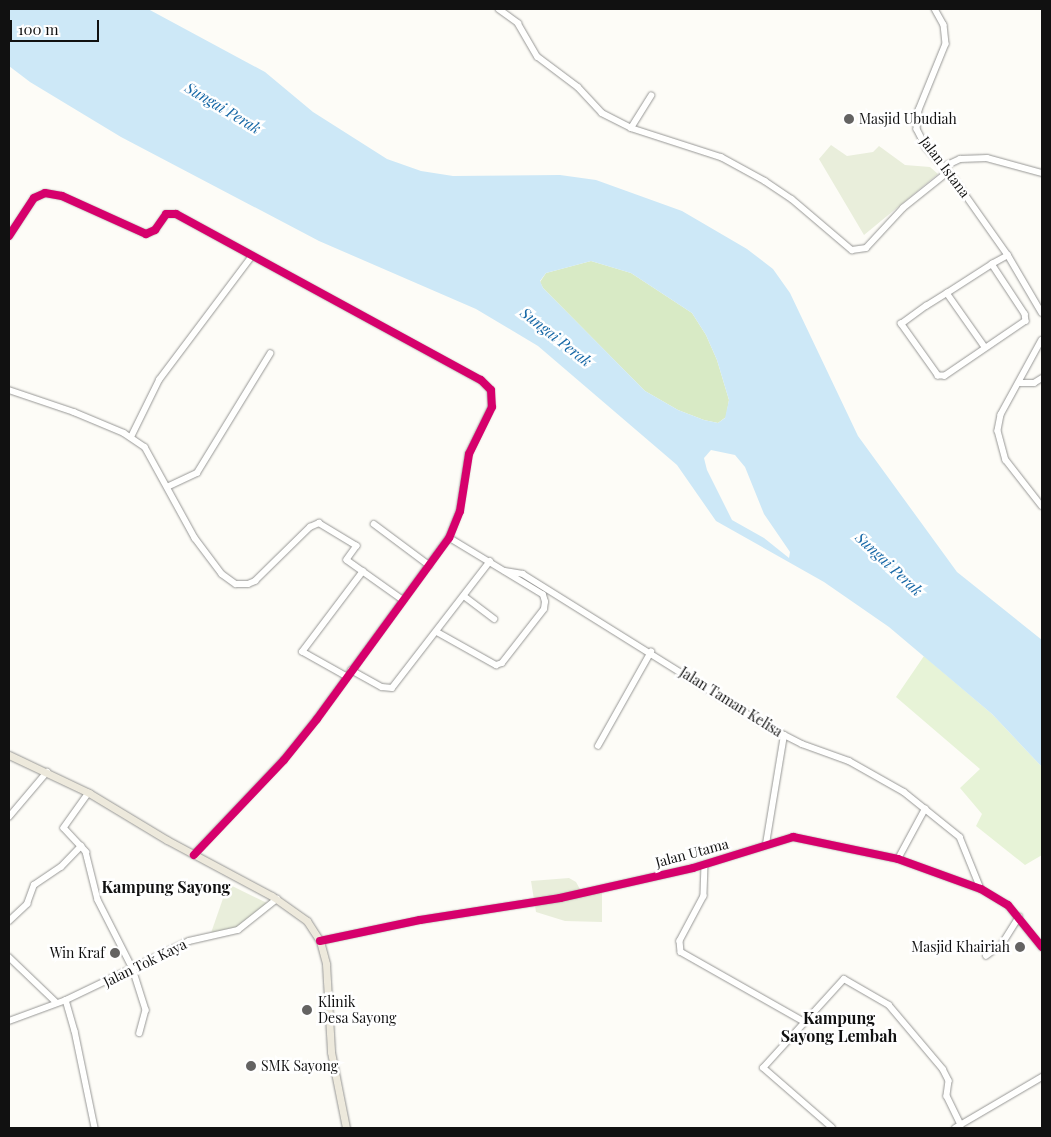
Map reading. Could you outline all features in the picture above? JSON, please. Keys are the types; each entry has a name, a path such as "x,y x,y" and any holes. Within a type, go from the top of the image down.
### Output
{"main road":[{"path":"9,755 89,793 194,855 277,899 306,921 320,942 326,964 335,1077 346,1128"}],"street":[{"path":"499,9 518,23 538,57 578,87 602,113 631,128 721,157 765,181 856,252 866,248 903,208 946,169 960,159 987,158 1042,174"},
{"name":"Jalan Istana","path":"935,9 944,26 946,44 919,110 917,129 926,147 946,169 1008,255 1042,313"},
{"path":"631,128 651,96"},
{"path":"9,236 34,198 51,193 146,234 155,230 166,214 176,214 488,384 492,406 470,454 460,511 448,538 284,760 194,855"},
{"path":"992,264 1025,314 1026,321 985,347 945,376 938,376 902,324 947,293 992,264 1008,255"},
{"path":"131,437 159,380 252,256"},
{"path":"947,293 985,347"},
{"path":"1042,340 1001,415 998,439 1006,460 1042,506"},
{"path":"167,487 197,473 270,354"},
{"path":"1019,382 1034,383 1042,378"},
{"path":"9,390 74,412 131,437 152,455 167,487 208,558 222,574 236,584 248,584 255,581 310,527 319,523 357,546 347,560 403,600"},
{"path":"374,524 429,565"},
{"path":"437,632 490,662 502,663 544,609 545,602 543,596 490,561 448,538"},
{"path":"351,670 382,687 392,688 490,561"},
{"path":"347,677 302,652 363,571"},
{"name":"Jalan Taman Kelisa","path":"505,571 524,574 784,735 870,772 925,809 960,837 981,889"},
{"path":"464,596 494,618"},
{"path":"598,746 651,652"},
{"path":"766,844 784,735"},
{"path":"9,817 48,772"},
{"path":"89,793 64,828 86,852 98,900 133,969 146,1010 140,1033"},
{"path":"898,858 925,809"},
{"name":"Jalan Utama","path":"320,942 410,922 560,898 705,865 766,844 800,838 898,858 981,889 1000,898 1020,917 1042,947"},
{"path":"9,921 27,904 34,885 61,867 81,846"},
{"path":"705,865 704,896 680,941 681,952 803,1021"},
{"name":"Jalan Tok Kaya","path":"9,1022 66,1000 189,941 238,930 277,899"},
{"path":"986,956 1002,944 1020,917"},
{"path":"9,957 57,1003"},
{"path":"832,1128 763,1068 803,1021 844,979 869,990 889,1005 943,1069 949,1081 947,1096 958,1126 1042,1077"},
{"path":"66,1000 75,1031 95,1128"}],"green space":[{"path":"831,145 847,156 873,152 879,146 905,165 930,167 938,174 864,235 819,159"},
{"path":"591,261 631,273 692,313 706,335 717,360 729,400 726,417 718,423 704,420 678,410 645,391 543,288 540,282 546,273"},
{"path":"924,656 992,714 1042,767 1042,855 1025,865 976,826 982,814 960,788 980,769 896,697"},
{"path":"569,878 576,882 581,891 602,888 602,922 565,921 536,912 531,881"},
{"path":"228,884 267,903 237,927 211,933"}],"water":[{"name":"Sungai Perak","path":"9,9 148,9 265,72 313,112 387,159 421,171 453,176 560,175 596,180 682,211 747,249 773,269 790,293 858,436 957,572 1042,640 1042,767 992,714 889,627 824,582 716,521 677,465 538,346 476,309 319,241 121,137 30,82 9,66","holes":["591,261 631,273 692,313 706,335 717,360 729,400 725,418 718,423 704,420 678,410 645,391 543,288 540,281 546,273","711,450 735,455 745,467 764,514 790,552 789,558 764,538 732,520 707,470 704,458"]}],"cycle path":[{"path":"9,236 34,198 45,193 62,196 146,234 155,230 166,214 176,214 481,380 491,390 492,407 469,454 460,511 449,538 317,719 284,760 194,855"},
{"path":"320,941 420,920 560,898 693,868 793,837 898,859 981,889 1008,905 1042,947"}],"place":[{"name":"Masjid Ubudiah","path":"849,119"},
{"name":"Masjid Khairiah","path":"1020,947"},
{"name":"Win Kraf","path":"115,953"},
{"name":"Klinik Desa Sayong","path":"307,1010"},
{"name":"SMK Sayong","path":"251,1066"}],"district":[{"name":"Kampung Sayong","path":"166,887"},
{"name":"Kampung Sayong Lembah","path":"839,1027"}]}
